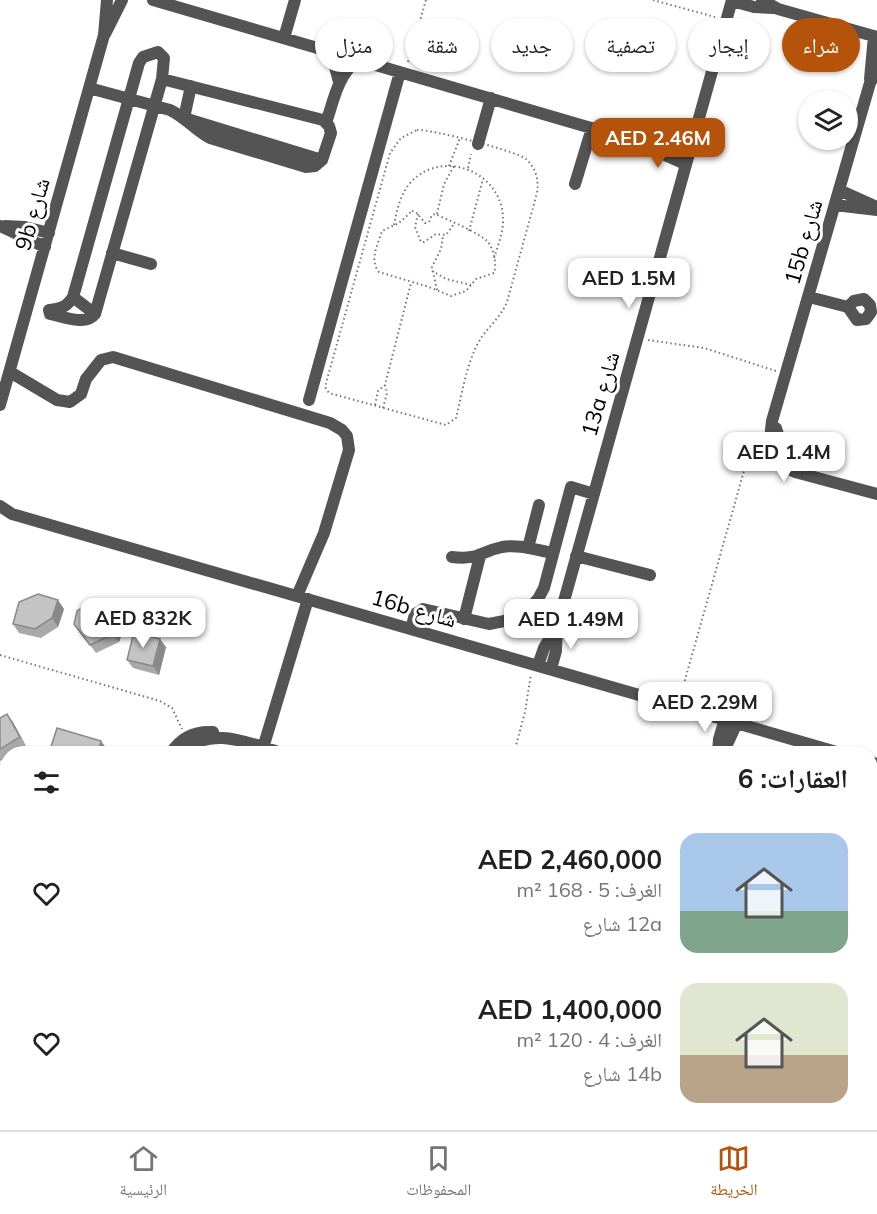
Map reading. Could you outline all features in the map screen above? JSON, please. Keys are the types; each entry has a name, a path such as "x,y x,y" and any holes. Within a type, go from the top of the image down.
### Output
{"street":[{"name":"9b شارع","path":"0,405 104,35 107,0"},
{"name":"9b شارع","path":"104,35 122,0"},
{"path":"153,0 315,47"},
{"path":"284,38 295,0"},
{"path":"762,0 778,9"},
{"path":"732,1 754,7 778,9 875,36"},
{"name":"13a شارع","path":"727,18 732,1"},
{"name":"15b شارع","path":"875,36 870,83 776,413 776,429 781,462 795,472 877,494"},
{"path":"28,306 48,311 50,314 86,320 95,314 162,79 165,58 161,53 154,52 143,57 139,63 73,297 65,307 48,311"},
{"path":"393,69 646,144 685,164"},
{"name":"15b شارع","path":"870,83 877,70"},
{"path":"337,72 339,82"},
{"path":"89,88 174,112 210,138 306,167 315,166 322,160 331,133 326,123 339,82 345,72"},
{"path":"309,400 402,72"},
{"name":"13a شارع","path":"536,665 556,626 711,72"},
{"path":"162,79 326,123"},
{"path":"184,118 191,86"},
{"path":"475,147 491,98"},
{"path":"575,184 592,128"},
{"path":"646,144 668,144 689,148"},
{"path":"840,190 877,208"},
{"path":"835,205 877,208"},
{"path":"0,226 25,227 49,233"},
{"path":"0,226 45,247"},
{"path":"112,253 151,264"},
{"path":"73,297 95,314"},
{"path":"809,297 848,307"},
{"path":"9,372 57,400 70,402 81,394 86,379 101,360 113,357 330,423 342,430 349,443 349,450 303,598 264,746"},
{"path":"411,629 415,614 423,609 480,624 498,624 522,614 534,604 541,594 571,487 594,494"},
{"path":"528,548 539,505"},
{"name":"16b شارع","path":"0,506 6,514 816,746"},
{"path":"452,557 466,559 504,547 528,548 553,553"},
{"path":"464,619 480,556"},
{"path":"576,556 650,575"},
{"name":"13a شارع","path":"552,669 556,626"},
{"path":"719,746 719,740 731,721"},
{"path":"725,746 731,721"},
{"path":"185,745 210,738 231,738 257,746"}],"path":[{"path":"402,72 426,0"},
{"path":"653,0 719,18"},
{"path":"417,130 436,131 460,138 475,147 520,155 531,165 537,178 537,193 507,302 500,316 476,345 453,421 442,425 329,393 325,384 390,153 401,138 417,130"},
{"path":"449,166 460,138"},
{"path":"468,168 475,147"},
{"path":"394,225 403,195 413,180 430,170 449,166 468,168 483,178 497,194 503,217 502,233 494,258"},
{"path":"436,214 488,242 494,258 496,268 494,273 476,279 466,291 456,296 445,295 437,290 383,274 374,265 374,257 382,231 401,221 410,212 418,214 425,224 429,222 432,215 436,214 444,184 454,166"},
{"path":"469,231 483,178"},
{"path":"418,214 415,227 419,241 424,242 436,234 443,236"},
{"path":"437,290 432,271 433,264 441,249 443,236 454,223"},
{"path":"432,271 446,279 471,285"},
{"path":"383,408 387,393 385,385 411,282"},
{"path":"637,337 704,348 787,374"},
{"path":"375,406 378,391 385,385"},
{"path":"677,706 748,453 763,429"},
{"path":"0,655 165,703 174,712 185,745"},
{"path":"516,746 536,665"}],"building":[{"path":"38,594 58,600 52,618 35,629 13,624 19,602"},
{"path":"86,605 112,611 117,623 113,634 90,645 74,624 77,611"},
{"path":"134,632 160,639 153,666 127,660"},
{"path":"7,714 20,737 5,746 0,746 0,718"},
{"path":"57,728 101,741 100,746 51,746"}]}
